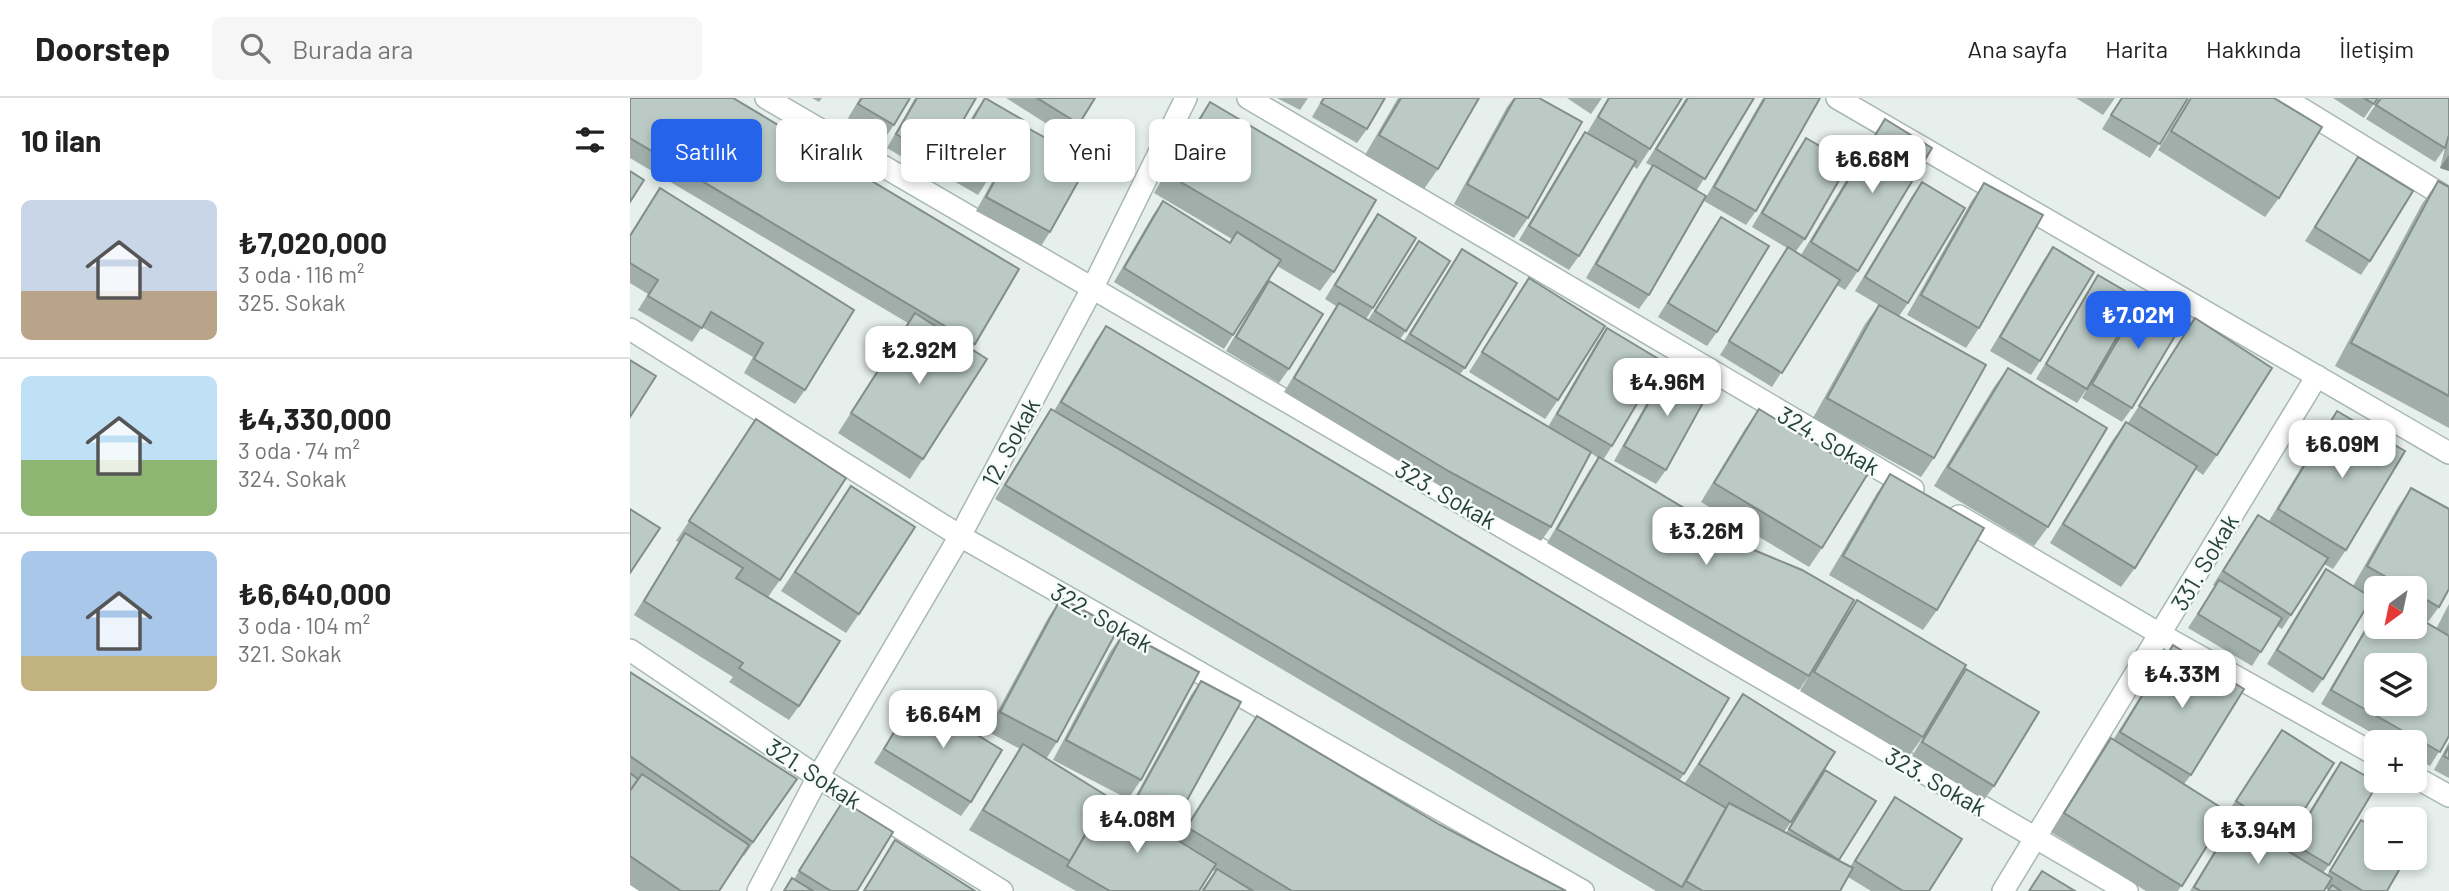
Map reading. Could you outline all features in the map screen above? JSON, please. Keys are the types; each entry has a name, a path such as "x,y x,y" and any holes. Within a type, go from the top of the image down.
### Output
{"street":[{"name":"323. Sokak","path":"766,98 2127,891"},
{"name":"12. Sokak","path":"758,891 818,777 960,536 1093,287 1186,98"},
{"name":"324. Sokak","path":"1248,98 2160,634 2364,748"},
{"path":"1837,98 2449,453"},
{"path":"2284,98 2449,200"},
{"name":"322. Sokak","path":"630,329 960,536 1583,891"},
{"name":"331. Sokak","path":"2003,891 2317,376"},
{"name":"321. Sokak","path":"630,650 818,777 1002,891"},
{"path":"2427,784 2449,796"}],"building":[{"path":"630,98 733,98 776,124 776,182 873,182 1019,269 975,344 704,182 762,182 762,119 651,119 651,151 630,138"},
{"path":"862,98 910,98 894,125 858,104"},
{"path":"917,98 976,98 964,119 905,119"},
{"path":"985,98 1021,119 973,119"},
{"path":"1037,98 1095,98 1082,119 1071,119"},
{"path":"1324,98 1385,98 1367,129 1321,103"},
{"path":"1401,98 1479,98 1438,169 1379,135"},
{"path":"1515,98 1539,98 1582,122 1528,218 1467,184"},
{"path":"1609,98 1682,98 1650,149 1598,117"},
{"path":"1688,98 1754,98 1705,179 1656,149"},
{"path":"1765,98 1820,98 1756,211 1714,187"},
{"path":"2122,98 2188,98 2160,144 2111,115"},
{"path":"2191,98 2274,98 2322,127 2279,198 2171,131"},
{"path":"2364,98 2378,98 2374,104"},
{"path":"2381,98 2449,98 2449,135 2445,148 2376,105"},
{"path":"1210,102 1239,119 1200,119"},
{"path":"1885,119 1932,148 1858,271 1811,242"},
{"path":"1251,126 1376,200 1334,272 1181,182 1251,182"},
{"path":"1030,129 1044,137 1044,182 1078,182 1050,232 986,197 994,182 1030,182"},
{"path":"1585,132 1636,161 1579,256 1529,226"},
{"path":"1806,138 1849,163 1805,239 1762,213"},
{"path":"2358,157 2413,191 2370,261 2315,227"},
{"path":"1653,165 1706,196 1649,295 1596,264"},
{"path":"630,171 644,180 630,202"},
{"path":"2438,181 2449,187 2449,396 2351,343"},
{"path":"1922,182 1965,208 1908,303 1865,277"},
{"path":"1984,183 2043,215 1979,328 1921,295"},
{"path":"660,188 854,310 805,390 754,359 763,343 711,312 702,328 648,296 658,280 630,263 630,236"},
{"path":"1163,201 1230,243 1237,232 1281,260 1233,335 1124,268"},
{"path":"1378,214 1416,238 1373,308 1335,285"},
{"path":"1721,217 1769,246 1717,332 1668,303"},
{"path":"1419,241 1450,261 1406,331 1375,311"},
{"path":"1788,247 1840,280 1782,373 1729,341"},
{"path":"2053,247 2094,272 2040,361 2000,337"},
{"path":"1462,249 1517,283 1465,368 1410,334"},
{"path":"2098,275 2139,299 2087,389 2046,364"},
{"path":"1529,278 1605,326 1558,400 1482,352"},
{"path":"1269,281 1323,314 1289,369 1236,337"},
{"path":"2144,295 2185,319 2132,408 2092,384"},
{"path":"1339,303 1591,452 1551,527 1450,472 1294,378"},
{"path":"1879,305 1986,365 1934,458 1827,398"},
{"path":"915,313 987,359 923,459 851,413"},
{"path":"2195,318 2272,368 2217,455 2139,406"},
{"path":"1106,326 1729,698 1684,774 1061,402"},
{"path":"1607,328 1662,361 1612,446 1557,414"},
{"path":"630,360 656,376 630,417"},
{"path":"1669,367 1710,390 1666,470 1624,446"},
{"path":"2008,368 2107,428 2048,527 1948,467"},
{"path":"1051,409 1726,808 1682,887 1005,485"},
{"path":"1759,409 1867,475 1822,548 1714,483"},
{"path":"2337,411 2405,451 2346,550 2278,509"},
{"path":"756,419 846,478 780,580 689,521"},
{"path":"2126,422 2197,466 2135,568 2063,524"},
{"path":"1599,457 1754,550 1802,570 1854,600 1809,676 1557,529"},
{"path":"1890,474 1984,528 1937,610 1843,556"},
{"path":"851,486 915,527 859,614 795,572"},
{"path":"2411,488 2449,509 2449,589 2439,607 2427,600 2427,576 2385,576 2367,566"},
{"path":"630,509 660,528 630,573"},
{"path":"2258,515 2328,558 2291,615 2223,571"},
{"path":"685,533 743,568 736,578 840,641 799,706 739,668 743,663 644,601"},
{"path":"2326,569 2364,593 2364,611 2323,679 2277,650"},
{"path":"2219,580 2282,618 2261,652 2198,614"},
{"path":"1061,598 1118,629 1057,742 1000,712"},
{"path":"1857,600 1966,665 1923,737 1814,672"},
{"path":"2427,623 2449,636 2449,736 2440,752 2427,745 2427,730 2401,730 2377,716 2427,716 2427,653 2364,653 2364,709 2331,690 2364,633 2364,639 2427,639"},
{"path":"1124,632 1199,672 1141,780 1066,740"},
{"path":"2173,645 2244,689 2191,775 2120,732"},
{"path":"1966,669 2039,712 1994,786 1922,742"},
{"path":"630,672 797,779 753,842 630,756"},
{"path":"1201,681 1241,702 1174,824 1134,802"},
{"path":"1743,694 1835,752 1791,822 1699,764"},
{"path":"915,697 1002,750 971,802 884,749"},
{"path":"1257,716 1440,825 1566,891 1292,891 1187,827"},
{"path":"2282,730 2334,763 2288,835 2236,801"},
{"path":"2111,738 2228,812 2182,886 2064,813"},
{"path":"1023,744 1107,796 1070,861 983,810"},
{"path":"2449,746 2449,759 2444,756"},
{"path":"2341,762 2364,775 2364,793 2372,793 2329,865 2292,843"},
{"path":"1825,770 1876,801 1839,860 1789,829"},
{"path":"630,773 638,779 630,791"},
{"path":"642,774 749,845 719,891 681,891 630,856 630,791"},
{"path":"1108,797 1216,864 1199,891 1110,891 1067,866"},
{"path":"1895,797 1962,839 1929,891 1903,891 1855,861"},
{"path":"843,801 893,832 857,891 831,891 799,871"},
{"path":"1729,803 1853,868 1840,891 1703,891 1686,881"},
{"path":"2235,819 2332,878 2324,891 2201,891 2194,887"},
{"path":"2361,820 2364,822 2364,870 2399,870 2387,891 2363,891 2330,871"},
{"path":"895,840 975,891 864,891"},
{"path":"1217,869 1253,891 1203,891"},
{"path":"2042,871 2075,891 2029,891"},
{"path":"792,878 813,891 784,891"},
{"path":"2332,885 2341,891 2328,891"}]}
